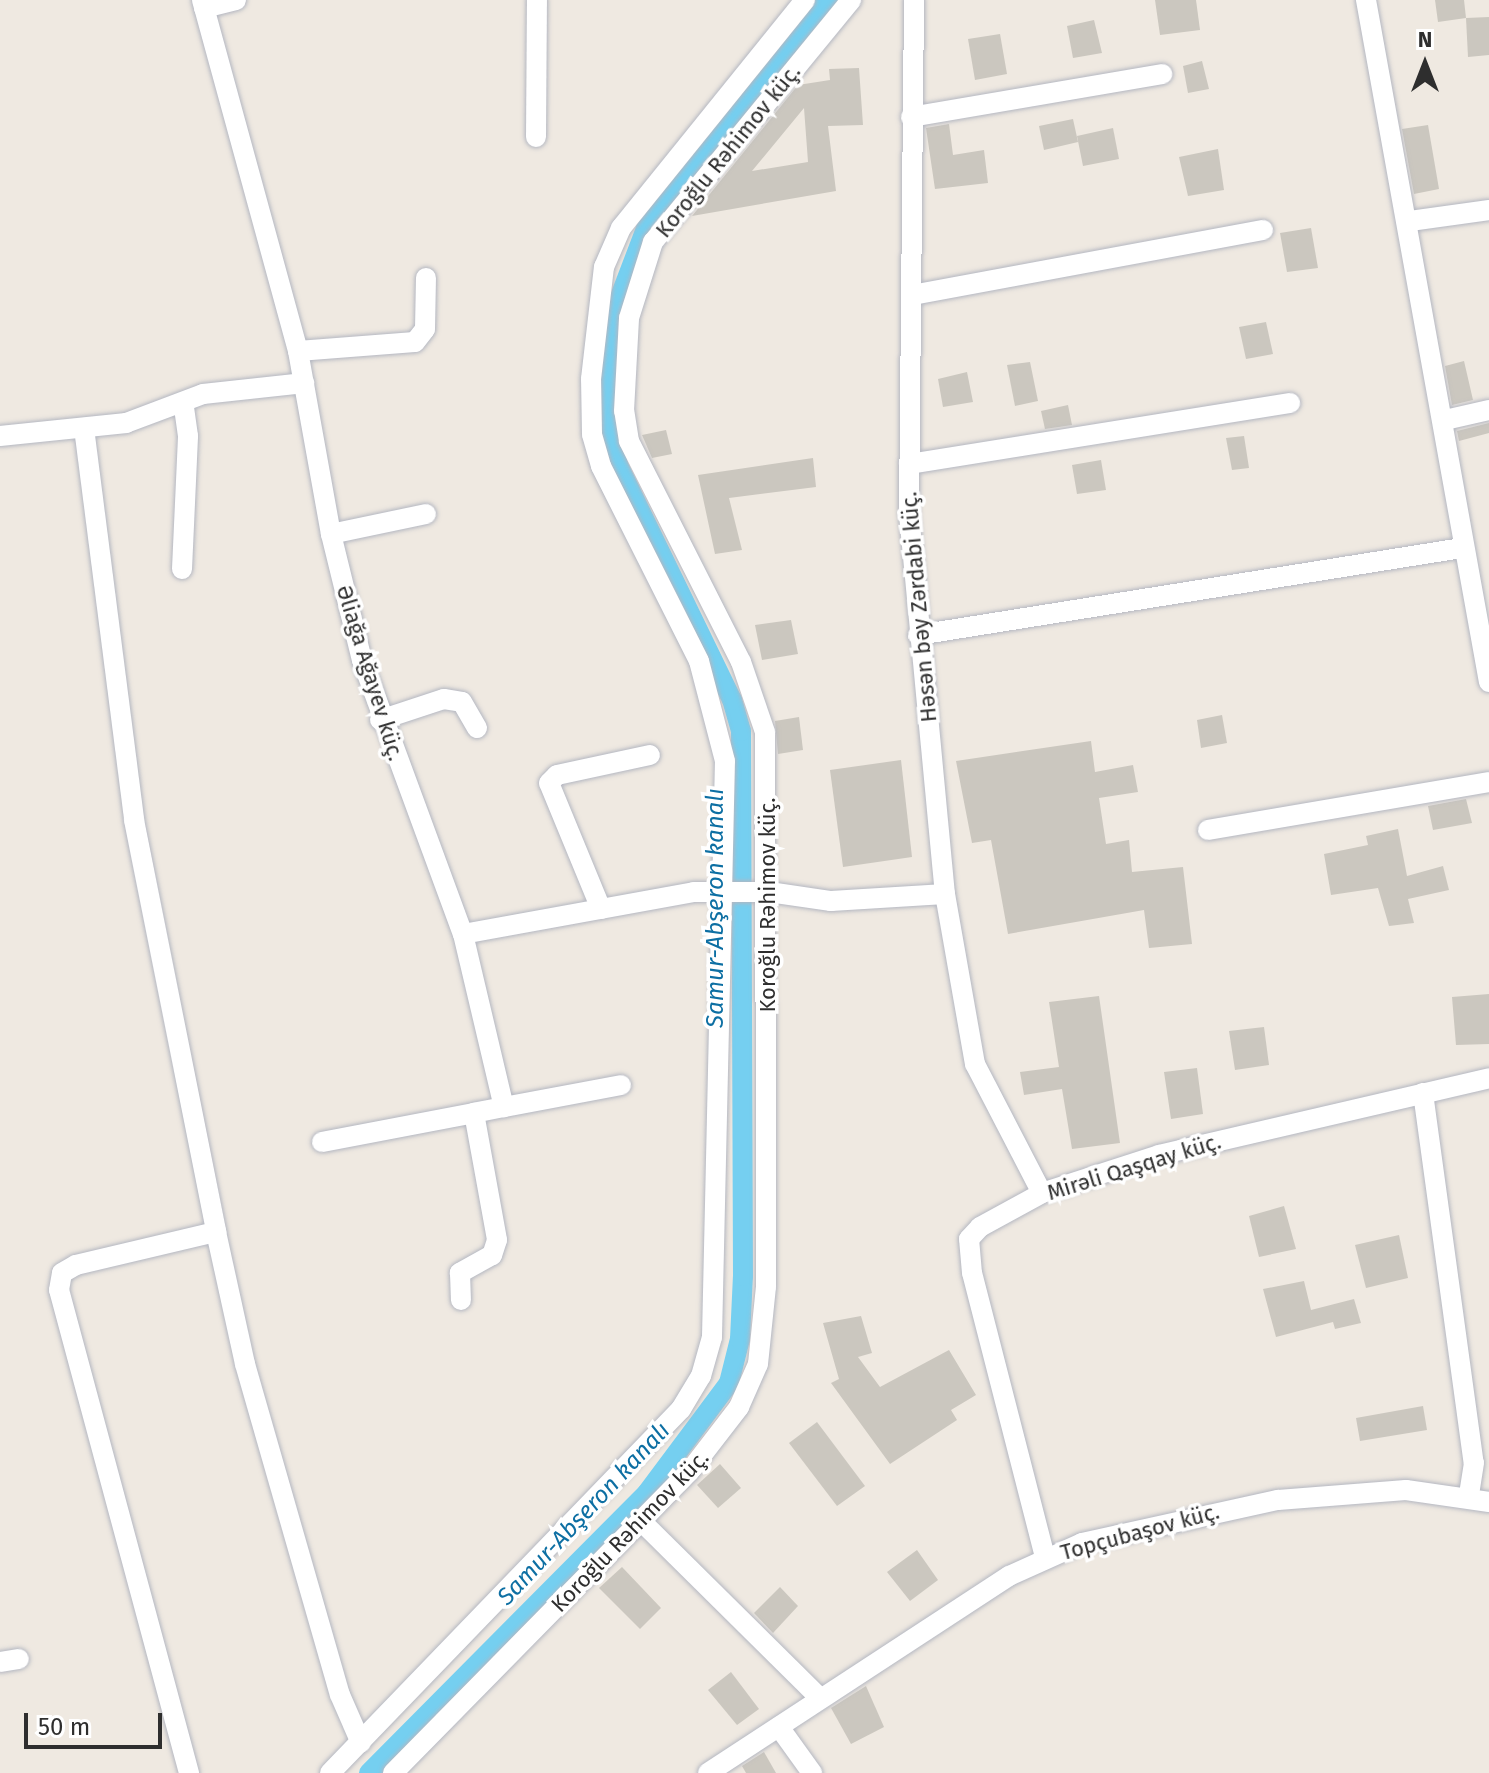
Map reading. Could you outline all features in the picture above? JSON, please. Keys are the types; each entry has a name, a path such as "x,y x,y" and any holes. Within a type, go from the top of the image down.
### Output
{"street":[{"path":"203,4 236,0"},
{"path":"536,137 537,0"},
{"name":"Koroğlu Rəhimov küç.","path":"330,1773 681,1409 701,1376 712,1337 718,1246 725,761 713,700 601,466 592,434 591,379 604,267 621,228 805,0"},
{"name":"Koroğlu Rəhimov küç.","path":"393,1773 715,1442 758,1364 766,1287 769,892 762,720 741,662 629,441 624,411 629,318 653,242 851,0"},
{"name":"Həsən bəy Zərdabi küç.","path":"914,0 909,464 918,635 945,894 975,1064 1042,1193"},
{"path":"1366,0 1410,221 1445,420 1462,548 1489,682"},
{"name":"Əliağa Ağayev küç.","path":"203,4 298,351 331,534 380,720 463,934 504,1107"},
{"path":"911,117 1162,74"},
{"path":"1410,221 1489,210"},
{"path":"912,295 1263,230"},
{"path":"298,351 415,342 425,329 426,278"},
{"path":"0,436 84,428 155,416 183,402 231,388 304,383"},
{"path":"182,569 188,436 183,402"},
{"path":"909,464 1290,403"},
{"path":"1445,420 1489,410"},
{"path":"84,428 134,820 216,1232 258,1410 340,1695 361,1743"},
{"path":"331,534 426,514"},
{"path":"918,635 1462,548"},
{"path":"380,720 444,699 462,702 477,728"},
{"path":"601,909 549,783 557,775 650,755"},
{"path":"1208,830 1489,782"},
{"path":"463,934 725,891 769,892 831,901 945,894"},
{"name":"Mirəli Qaşqay küç.","path":"1045,1557 968,1253 980,1227 1042,1193 1159,1155 1489,1078"},
{"path":"322,1142 621,1085"},
{"path":"1423,1093 1474,1463 1469,1495"},
{"path":"461,1300 460,1273 492,1255 497,1240 474,1113"},
{"path":"189,1773 59,1290 62,1273 76,1265 216,1232"},
{"name":"Topçubaşov küç.","path":"708,1773 819,1697 1045,1557 1121,1533 1278,1500 1406,1490 1469,1495 1489,1502"},
{"path":"641,1521 819,1697"},
{"path":"779,1727 812,1773"}],"building":[{"path":"1155,0 1196,0 1200,30 1160,35"},
{"path":"1435,0 1464,0 1466,18 1438,22"},
{"path":"1489,17 1489,55 1468,57 1466,18"},
{"path":"1094,20 1102,53 1073,58 1067,26"},
{"path":"1000,34 1007,74 975,80 968,39"},
{"path":"1202,61 1209,89 1188,93 1183,66"},
{"path":"859,68 863,125 828,126 836,191 692,216 798,85 830,80 829,69","holes":["804,108 808,162 752,171"]},
{"path":"1073,119 1078,142 1044,150 1039,126"},
{"path":"949,124 953,155 984,150 988,183 935,189 926,128"},
{"path":"1428,125 1439,189 1414,194 1402,129"},
{"path":"1113,128 1119,159 1083,166 1077,136"},
{"path":"1218,149 1224,190 1188,196 1179,157"},
{"path":"1311,228 1318,268 1287,272 1280,233"},
{"path":"1266,322 1273,354 1246,359 1239,327"},
{"path":"1464,361 1473,400 1452,405 1445,366"},
{"path":"1030,362 1038,401 1015,406 1007,365"},
{"path":"967,372 973,402 943,407 938,379"},
{"path":"1068,405 1072,425 1045,429 1041,411"},
{"path":"1489,423 1489,433 1459,441 1457,431"},
{"path":"666,430 672,454 652,458 642,435"},
{"path":"1244,436 1249,468 1232,470 1226,438"},
{"path":"813,458 816,487 729,498 742,550 715,554 698,475"},
{"path":"1101,460 1106,490 1077,494 1072,465"},
{"path":"791,620 798,654 762,660 755,625"},
{"path":"1222,715 1227,743 1201,748 1197,720"},
{"path":"799,717 803,750 778,754 775,721"},
{"path":"1091,741 1095,772 1133,765 1138,792 1099,798 1106,844 1129,840 1132,872 1183,867 1192,944 1149,948 1144,910 1008,934 991,840 972,843 956,761"},
{"path":"901,760 912,857 843,867 830,770"},
{"path":"1466,799 1472,823 1433,830 1428,806"},
{"path":"1398,829 1407,876 1443,866 1449,890 1408,899 1414,923 1389,926 1378,888 1331,895 1324,854 1368,845 1366,836"},
{"path":"1489,994 1489,1044 1456,1045 1452,997"},
{"path":"1099,996 1120,1143 1072,1149 1062,1089 1024,1095 1020,1072 1059,1067 1049,1002"},
{"path":"1264,1027 1269,1065 1235,1070 1229,1031"},
{"path":"1197,1068 1203,1114 1171,1119 1164,1072"},
{"path":"1284,1206 1296,1249 1259,1257 1249,1216"},
{"path":"1399,1235 1408,1278 1366,1288 1355,1245"},
{"path":"1304,1281 1311,1310 1354,1299 1361,1323 1335,1329 1333,1322 1276,1337 1263,1289"},
{"path":"861,1316 872,1353 858,1357 880,1387 949,1350 976,1395 951,1410 957,1420 890,1464 831,1383 839,1379 823,1323"},
{"path":"1423,1406 1427,1430 1360,1441 1356,1418"},
{"path":"817,1422 865,1486 837,1506 789,1443"},
{"path":"720,1464 741,1488 718,1508 697,1485"},
{"path":"917,1550 938,1580 910,1601 887,1572"},
{"path":"622,1567 661,1608 640,1629 599,1588"},
{"path":"780,1587 798,1606 773,1633 754,1613"},
{"path":"731,1672 759,1709 737,1725 708,1690"},
{"path":"866,1686 884,1727 851,1744 831,1708"},
{"path":"764,1752 776,1773 746,1773 742,1766"}],"waterway":[{"name":"Samur-Abşeron kanalı","path":"369,1773 647,1493 729,1383 740,1339 743,1276 741,731 732,700 618,465 605,399 613,315 652,213 828,0"}]}
